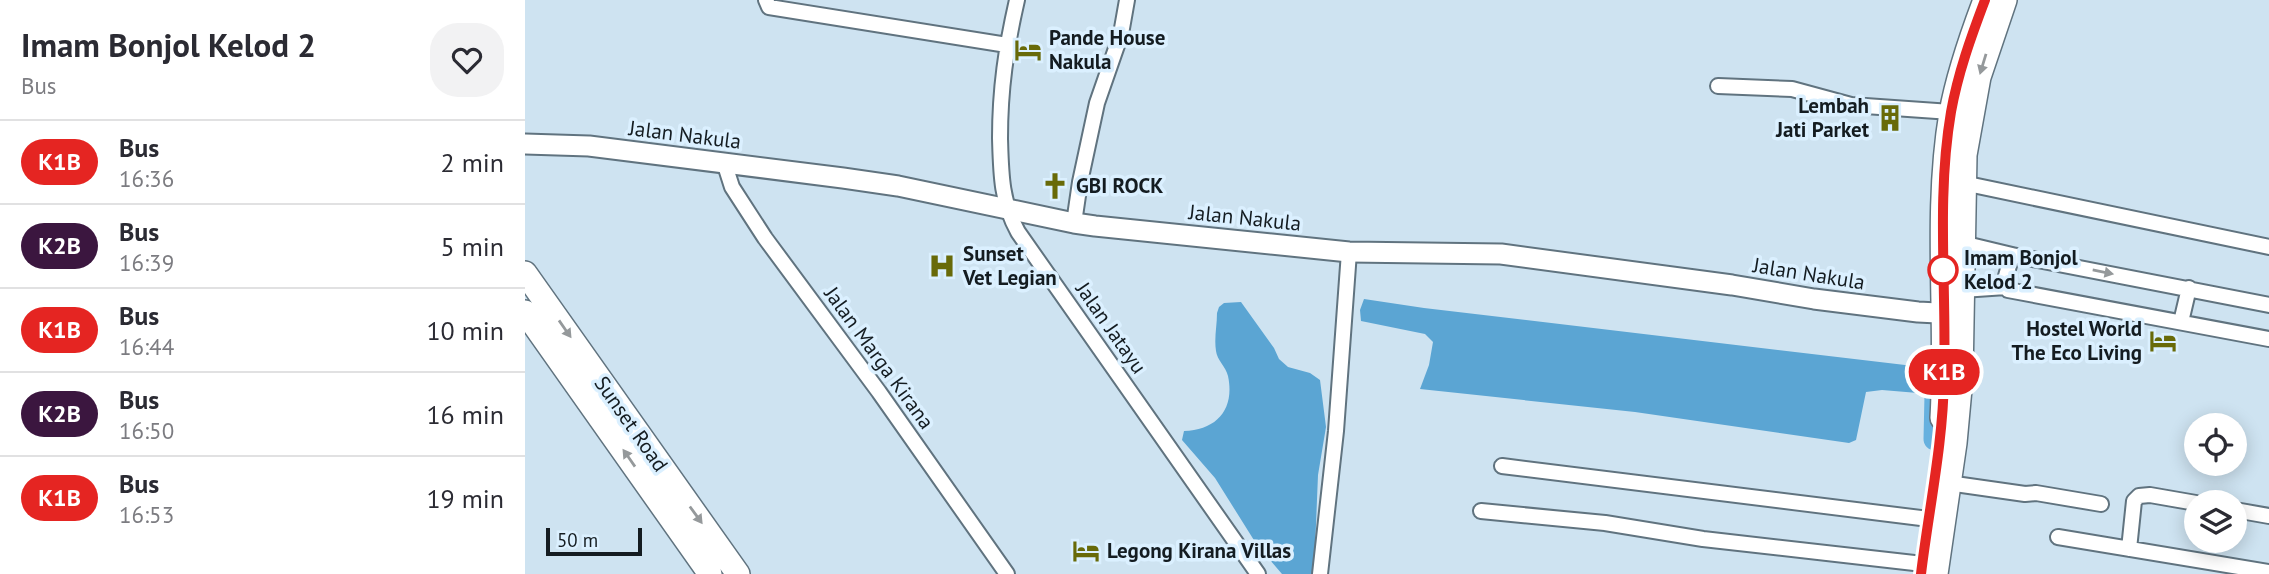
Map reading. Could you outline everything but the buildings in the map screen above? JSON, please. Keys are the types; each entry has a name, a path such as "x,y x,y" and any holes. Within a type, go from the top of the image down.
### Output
{"highway":[{"path":"1924,569 1948,483 1958,404 1943,192 1951,112 1959,75 1985,0"},
{"path":"1924,569 1941,443 1944,378 1953,314 1962,290 1963,183 1970,115 1979,77 2005,0"},
{"name":"Sunset Road","path":"525,273 738,574"},
{"name":"Sunset Road","path":"525,312 710,574"}],"main road":[{"name":"Jalan Nakula","path":"525,144 589,146 898,186 1074,223 1349,252 1501,254 1733,285 1814,299 1953,314"}],"street":[{"path":"765,0 769,7 1007,45"},
{"name":"Jalan Jatayu","path":"1017,0 1007,45 1000,102 1001,179 1006,209 1018,232 1258,574"},
{"path":"1074,223 1097,103 1121,34 1127,0"},
{"path":"1718,86 1792,89 1851,105 1951,112"},
{"name":"Jalan Marga Kirana","path":"724,162 732,187 765,238 854,356 1007,574"},
{"path":"1963,183 2269,247"},
{"path":"1962,243 2269,305"},
{"path":"1320,574 1336,431 1349,252"},
{"path":"2012,255 2004,283 2008,290 2269,339"},
{"path":"1962,290 2006,287"},
{"path":"2181,322 2189,288"},
{"path":"1501,466 1929,519"},
{"path":"1948,483 2101,504"},
{"path":"2129,549 2134,501 2139,496 2150,495 2184,501"},
{"path":"1481,511 1605,523 1703,539 1898,562 1924,569"},
{"path":"2247,512 2269,516"},
{"path":"2058,537 2269,572"}],"shaded area":[{"path":"1364,299 1922,367 1918,393 1882,390 1866,392 1856,440 1849,443 1635,412 1420,389 1429,365 1433,342 1425,334 1361,321 1360,310"},
{"path":"1241,302 1279,359 1288,367 1310,373 1320,380 1326,427 1318,475 1314,574 1282,574 1257,545 1215,478 1182,440 1184,431 1206,427 1221,416 1226,408 1229,388 1227,373 1216,351 1217,313 1224,303"}],"waterway":[{"path":"1935,439 1936,395"}],"bus line":[{"name":"K1B","path":"1921,574 1941,443 1945,155 1959,75 1985,0"}],"place":[{"name":"Pande House Nakula","path":"1028,50"},
{"name":"Lembah Jati Parket","path":"1890,118"},
{"name":"GBI ROCK","path":"1055,186"},
{"name":"Sunset Vet Legian","path":"942,266"},
{"name":"Imam Bonjol Kelod 2","path":"1943,270"},
{"name":"Hostel World The Eco Living","path":"2163,341"},
{"name":"Legong Kirana Villas","path":"1086,551"}]}
